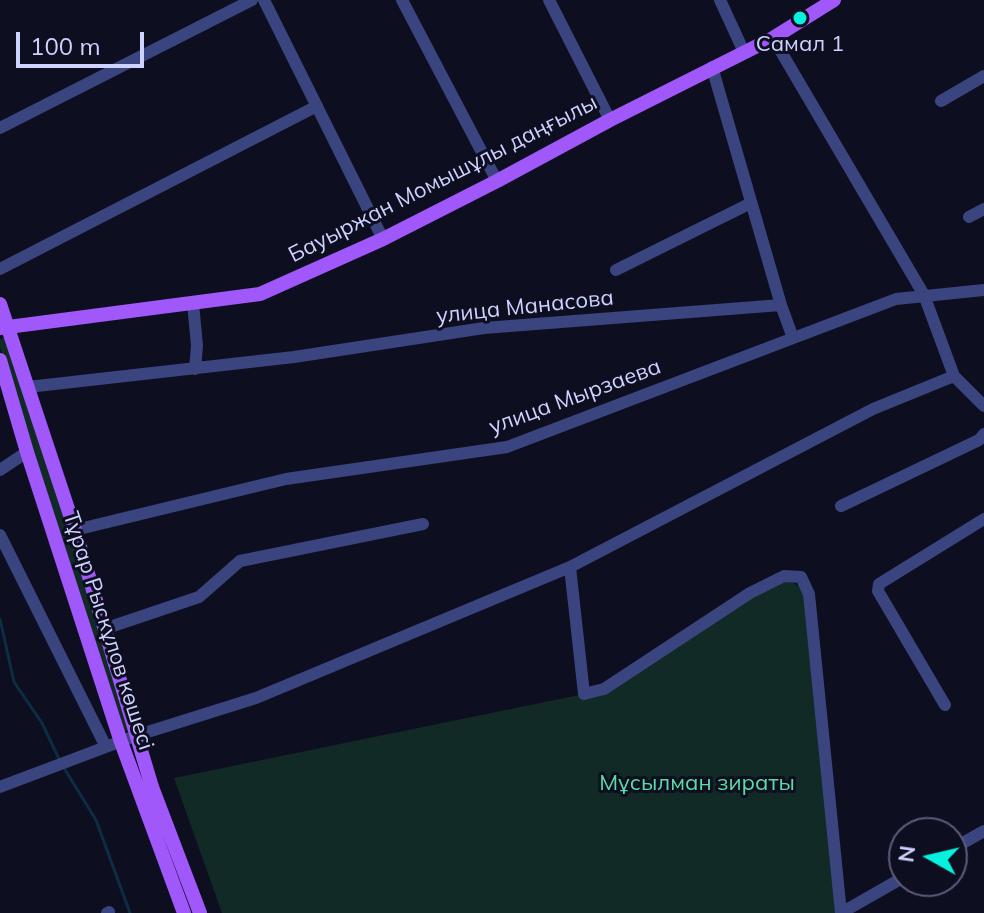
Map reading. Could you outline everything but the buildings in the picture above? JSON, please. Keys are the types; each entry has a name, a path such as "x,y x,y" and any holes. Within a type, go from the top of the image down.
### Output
{"main road":[{"name":"Бауыржан Момышұлы даңғылы","path":"4,328 260,294 383,239 497,181 773,38 834,0"},
{"name":"Тұрар Рыскұлов көшесі","path":"0,304 4,328 28,387 75,530 135,736 200,913"},
{"name":"Тұрар Рыскұлов көшесі","path":"0,360 113,744 184,913"}],"street":[{"path":"0,128 252,0"},
{"path":"264,0 383,239"},
{"path":"402,0 497,181"},
{"path":"549,0 610,120"},
{"path":"720,0 744,52"},
{"path":"773,38 924,295 954,376 984,406"},
{"path":"712,67 793,338"},
{"path":"941,101 984,76"},
{"path":"0,269 317,106"},
{"path":"616,270 751,203"},
{"path":"969,217 984,209"},
{"name":"улица Мырзаева","path":"75,530 286,479 507,447 896,299 984,290"},
{"path":"193,303 197,346 195,369"},
{"name":"улица Манасова","path":"28,387 294,357 484,328 781,305"},
{"path":"0,787 135,736 256,698 570,567 873,409 954,376"},
{"path":"841,506 982,438"},
{"path":"0,470 27,452"},
{"path":"945,705 878,591 879,584 984,519"},
{"path":"104,629 199,597 240,561 423,524"},
{"path":"0,535 113,744"},
{"path":"570,567 584,694 604,689 750,593 784,576 801,577 809,594 841,913 888,886"}],"green space":[{"path":"6,337 130,730 124,731 0,347 0,339"},
{"name":"Мұсылман зираты","path":"784,576 809,594 841,913 222,913 174,778 584,694"}],"waterway":[{"path":"0,619 14,682 42,723 60,761"},
{"path":"64,768 96,820 130,913"}],"place":[{"name":"Самал 1","path":"800,18"}]}
